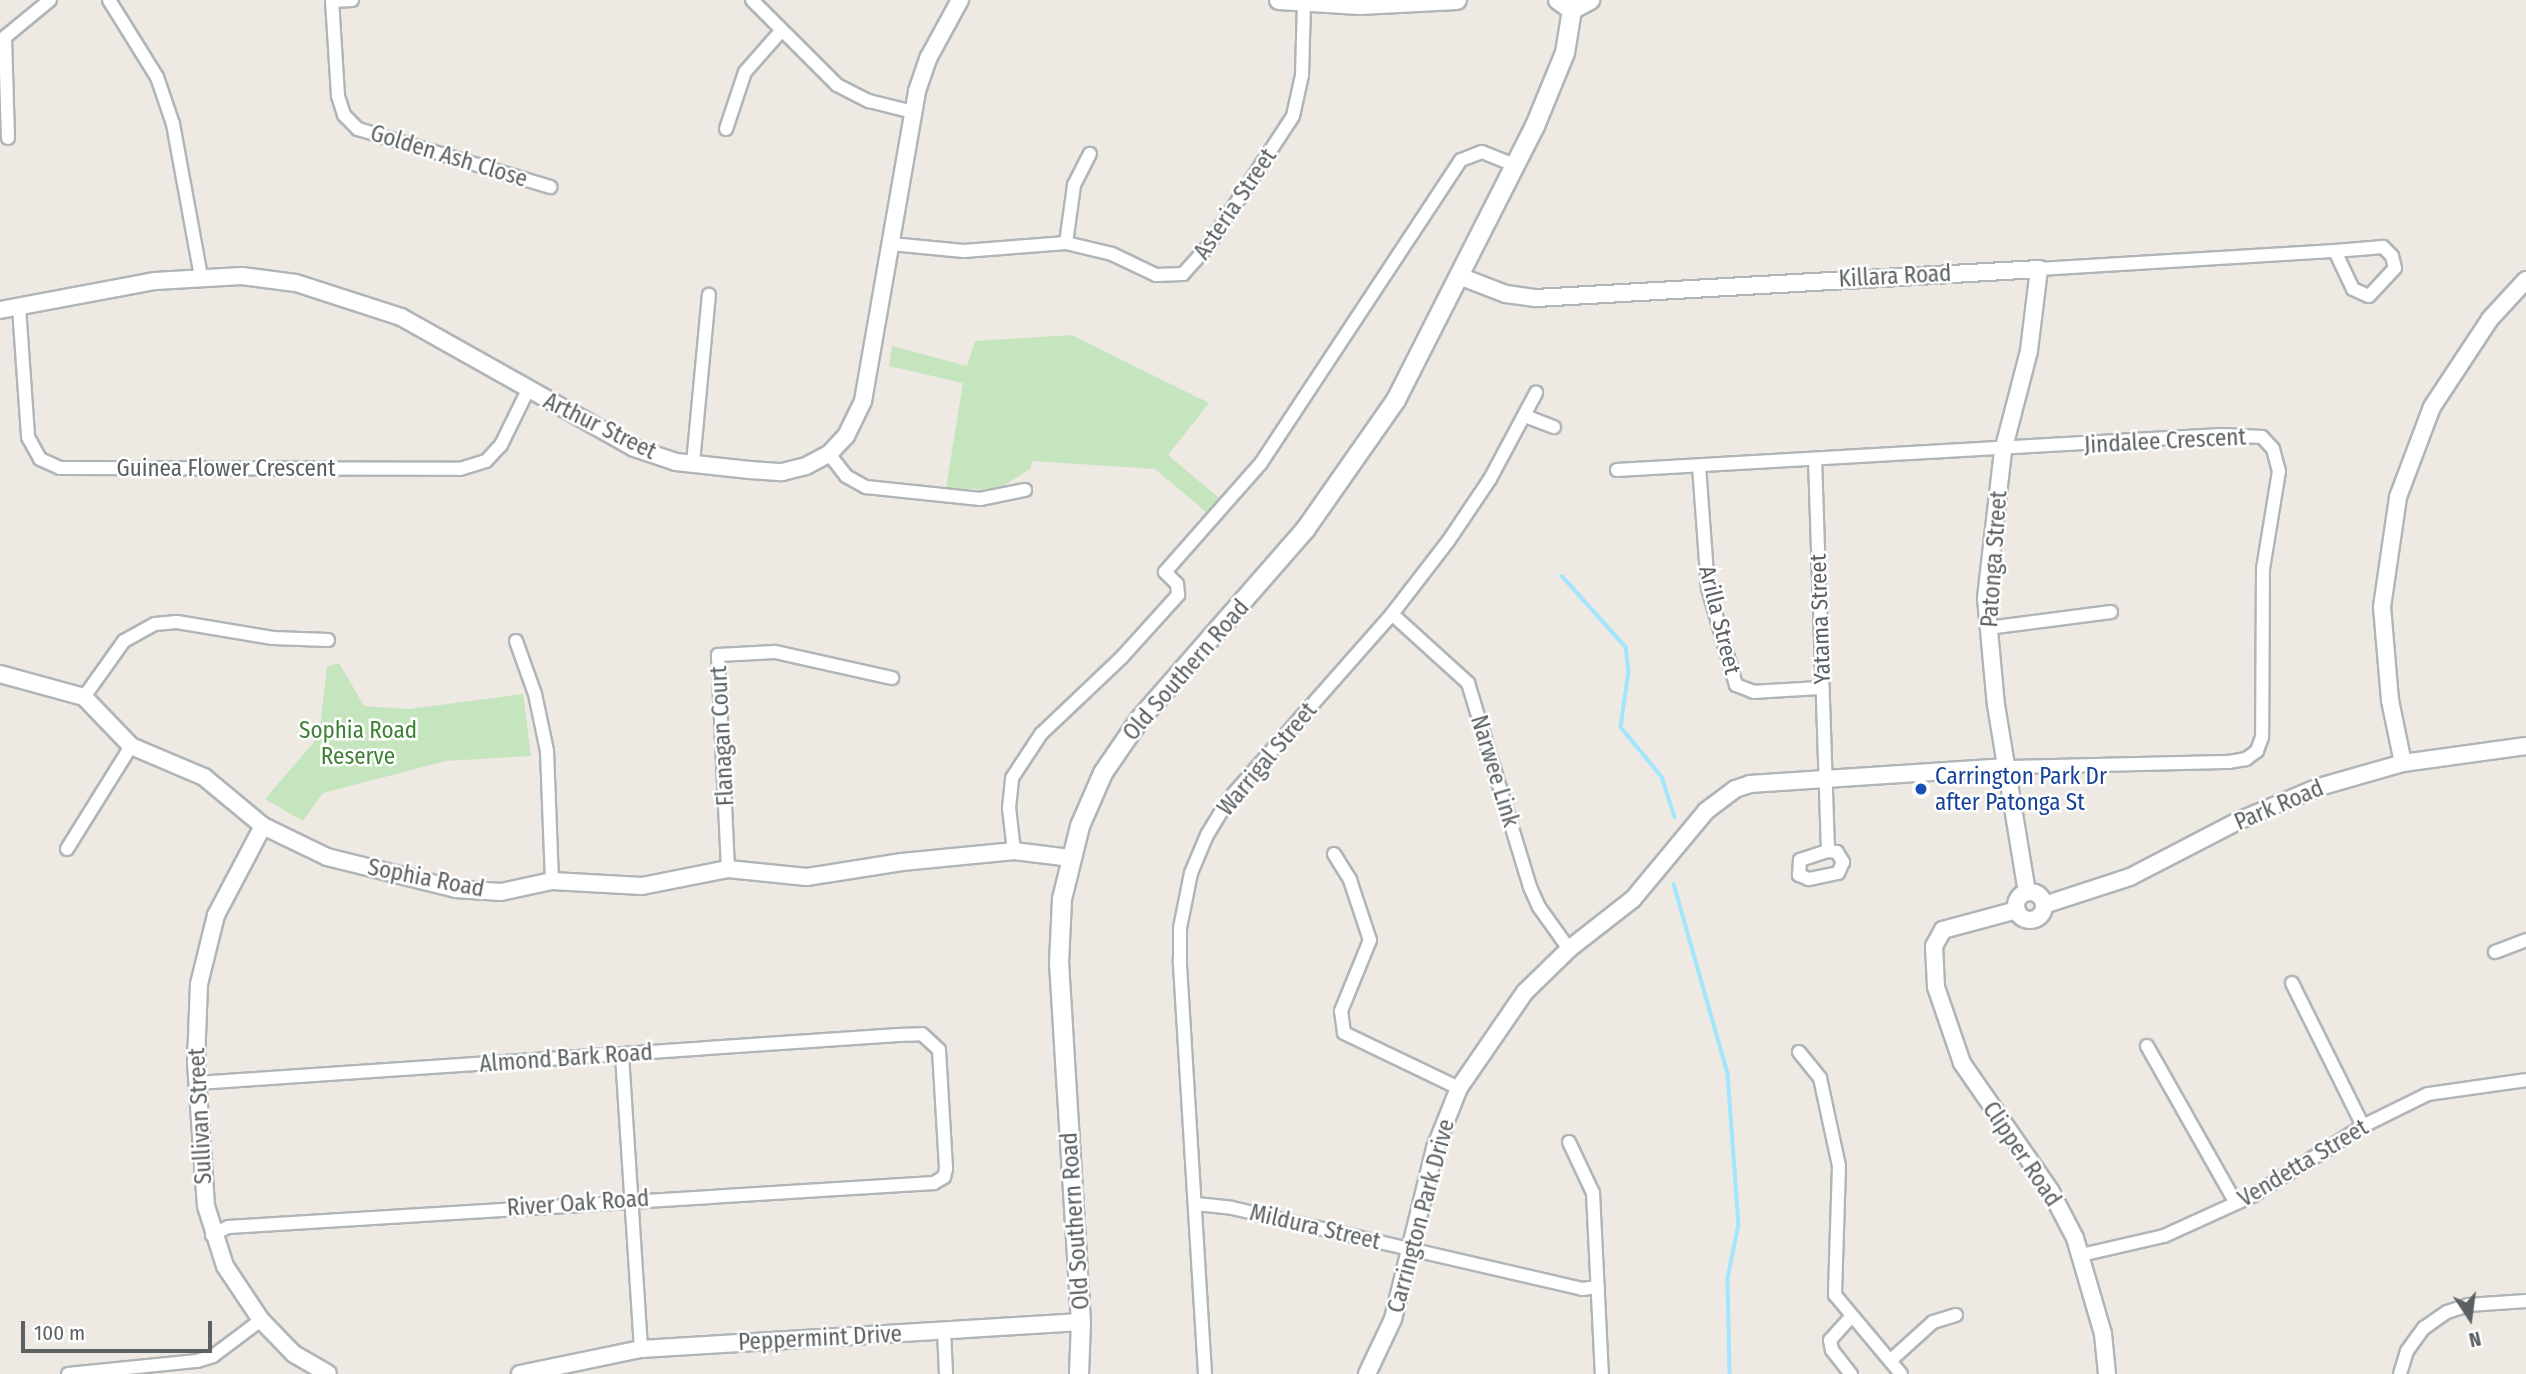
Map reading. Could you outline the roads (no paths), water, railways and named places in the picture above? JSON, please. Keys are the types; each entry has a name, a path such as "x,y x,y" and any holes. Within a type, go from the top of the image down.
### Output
{"main road":[{"path":"1279,0 1457,0"},
{"path":"1565,5 1590,0"},
{"name":"Old Southern Road","path":"1079,1374 1081,1322 1059,963 1070,858 1093,793 1118,749 1159,695 1305,530 1350,470 1396,400 1516,166 1565,53 1565,5"},
{"name":"Old Southern Road","path":"1081,1322 1092,1374"}],"street":[{"path":"8,138 5,37 50,0"},
{"path":"108,0 157,76 173,124 201,277"},
{"path":"332,1 352,0"},
{"path":"752,0 781,31 846,91 913,112"},
{"path":"960,0 925,66 913,112 863,401 846,436 829,454 846,476 866,487 980,499 1025,490"},
{"name":"Golden Ash Close","path":"332,1 338,96 344,115 358,129 550,187"},
{"name":"Asteria Street","path":"891,244 964,251 1066,243 1099,250 1166,278 1191,268 1293,116 1302,75 1304,2"},
{"path":"726,129 745,72 781,31"},
{"path":"1014,851 1009,808 1012,778 1041,734 1122,657 1178,595 1177,584 1165,572 1261,463 1461,160 1482,152 1516,166"},
{"path":"1066,243 1074,185 1090,154"},
{"name":"Killara Road","path":"1459,275 1506,295 1536,298 2383,247 2392,256 2395,268 2369,296 2358,293 2334,251"},
{"name":"Patonga Street","path":"2027,892 2006,767 1988,628 1991,533 2003,451 2029,351 2039,269"},
{"name":"Arthur Street","path":"0,310 125,285 201,277 296,283 351,297 447,341 528,390 634,448 693,463 782,472 829,454"},
{"path":"2403,763 2390,700 2382,607 2398,497 2432,407 2490,319 2526,280"},
{"path":"693,463 709,295"},
{"name":"Guinea Flower Crescent","path":"19,307 28,437 40,459 60,468 460,469 486,461 501,445 528,390"},
{"name":"Warrigal Street","path":"1205,1374 1180,960 1180,929 1191,873 1229,799 1392,614 1477,500 1536,393"},
{"path":"1525,416 1554,428"},
{"name":"Jindalee Crescent","path":"1617,471 2253,435 2273,449 2279,471 2263,569 2262,737 2257,751 2246,759 2229,762 2006,767"},
{"name":"Yatama Street","path":"1815,459 1828,851"},
{"name":"Arilla Street","path":"1699,466 1708,588 1736,685 1754,692 1822,688"},
{"path":"1988,628 2111,612"},
{"name":"Narwee Link","path":"1392,614 1468,683 1530,887 1545,917 1569,949"},
{"path":"0,674 84,697 124,641 155,624 177,622 273,638 328,640"},
{"path":"516,641 545,740 552,881"},
{"name":"Flanagan Court","path":"728,869 718,655 775,652 892,678"},
{"name":"Sophia Road","path":"84,697 131,746 204,777 263,826 327,857 456,889 501,892 552,881 642,886 728,869 807,877 902,862 1014,851 1070,858"},
{"path":"67,849 131,746"},
{"name":"Park Road","path":"2044,905 2130,877 2287,799 2403,763 2526,746"},
{"name":"Carrington Park Drive","path":"1367,1374 1393,1319 1435,1148 1459,1088 1509,1011 1569,949 1621,909 1688,830 1735,789 1768,782 2006,767"},
{"name":"Sullivan Street","path":"263,826 221,905 206,951 196,1027 197,1083 212,1235 225,1266 261,1320 294,1354 327,1374"},
{"path":"1334,853 1350,880 1370,940 1341,1011 1344,1033 1459,1088"},
{"path":"2027,892 2038,895 2044,905 2035,918 2024,918 2017,911 2018,899 2027,892"},
{"name":"Clipper Road","path":"2017,911 1952,926 1937,937 1936,987 1955,1049 2050,1190 2081,1255 2103,1334 2107,1374"},
{"path":"2495,952 2526,940"},
{"path":"2292,983 2363,1126"},
{"name":"Almond Bark Road","path":"197,1083 922,1034 934,1041 939,1050 944,1177"},
{"path":"2147,1046 2236,1203"},
{"path":"1799,1052 1820,1078 1832,1120 1840,1217 1833,1279 1835,1295 1850,1318 1901,1374"},
{"path":"622,1055 642,1349"},
{"name":"Vendetta Street","path":"2081,1255 2164,1236 2236,1203 2363,1126 2428,1094 2526,1080"},
{"path":"1569,1142 1593,1193 1602,1374"},
{"name":"River Oak Road","path":"212,1235 228,1227 631,1199 934,1183 944,1177"},
{"name":"Mildura Street","path":"1196,1204 1232,1208 1582,1289 1598,1287"},
{"path":"2400,1374 2407,1351 2424,1328 2446,1312 2469,1305 2526,1301"},
{"path":"1891,1360 1933,1322 1956,1315"},
{"path":"1850,1318 1830,1340 1832,1350 1851,1374"},
{"path":"68,1374 197,1361 213,1356 261,1320"},
{"name":"Peppermint Drive","path":"520,1374 557,1370 642,1349 1081,1322"},
{"path":"944,1331 946,1374"},
{"path":"507,1374 513,1374"}],"waterway":[{"path":"1562,576 1626,647 1629,671 1621,727 1662,777 1675,817"},
{"path":"1674,884 1728,1073 1739,1225 1728,1278 1730,1374"}],"place":[{"name":"Carrington Park Dr after Patonga St","path":"1921,789"}],"park label":[{"name":"Sophia Road Reserve","path":"358,743"}]}
